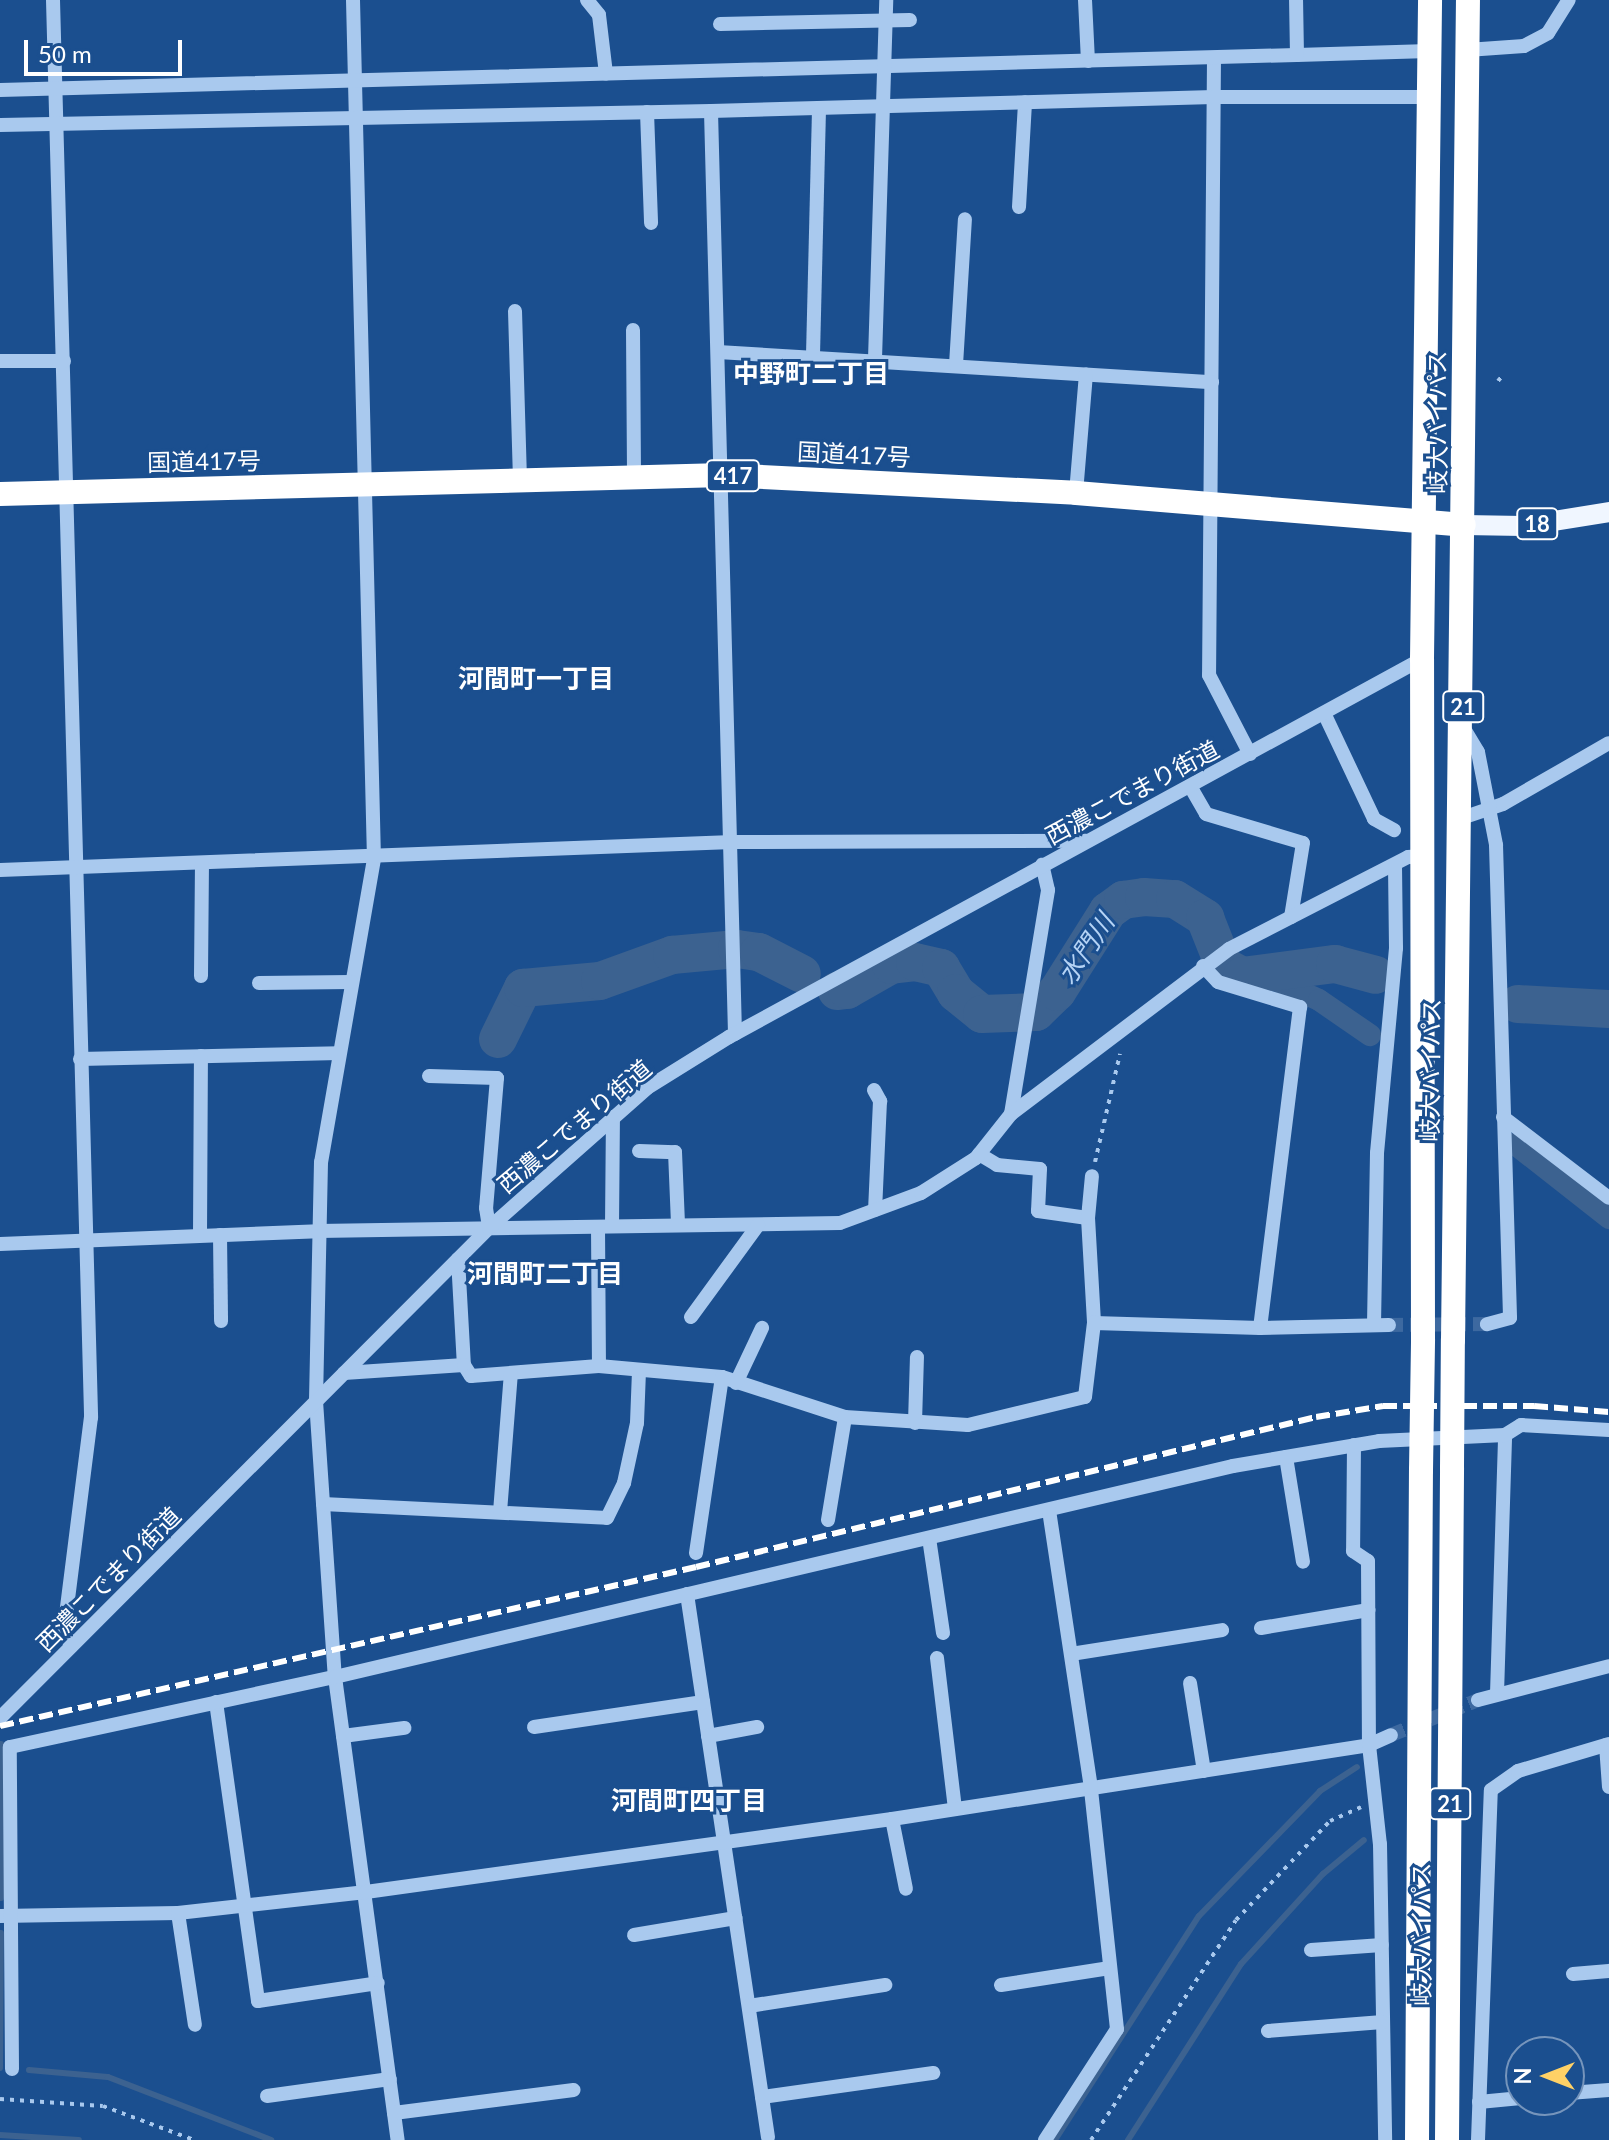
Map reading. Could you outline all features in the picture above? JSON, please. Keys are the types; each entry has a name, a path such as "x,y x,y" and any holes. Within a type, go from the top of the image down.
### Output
{"highway":[{"name":"岐大バイパス","path":"1417,2140 1423,1339 1422,659 1430,0"},
{"name":"岐大バイパス","path":"1447,2140 1468,0"},
{"name":"国道417号","path":"0,494 724,475 1076,493 1464,525"}],"main road":[{"name":"18","path":"1464,525 1523,526 1609,512"}],"street":[{"path":"53,0 91,1417 64,1631 71,1646"},
{"path":"353,0 353,114 367,485 374,859 321,1162 316,1401 335,1677 398,2140"},
{"path":"587,0 599,15 606,74"},
{"path":"875,359 888,22 886,0"},
{"path":"1085,0 1088,61"},
{"path":"1296,0 1297,55"},
{"path":"1467,61 1524,46 1548,33 1569,0"},
{"path":"720,24 910,20"},
{"path":"0,90 56,94 353,86 606,74 886,73 1088,61 1214,63 1297,55 1429,71"},
{"path":"1214,63 1209,675 1250,754"},
{"path":"0,125 57,120 819,108 885,100 1025,102 1214,91 1429,71"},
{"path":"1019,207 1025,102"},
{"path":"813,355 819,108"},
{"path":"711,111 724,475 735,1034"},
{"path":"647,112 651,223"},
{"path":"956,365 965,219"},
{"path":"515,311 520,482"},
{"path":"633,330 634,478"},
{"path":"718,352 813,355 1212,382"},
{"path":"0,361 64,361"},
{"path":"1076,493 1086,374"},
{"name":"西濃こでまり街道","path":"0,1718 489,1228 647,1088 735,1034 1422,659"},
{"path":"1324,713 1374,819 1394,830"},
{"path":"1463,727 1478,752 1496,845 1510,1318 1487,1324"},
{"path":"1462,818 1488,810 1609,743"},
{"path":"1190,786 1206,814 1303,843 1291,917"},
{"path":"0,870 374,859 732,842 1086,841"},
{"path":"0,1244 318,1231 840,1223 921,1193 979,1154 1011,1114 1229,949 1408,857 1422,856"},
{"path":"201,976 202,864"},
{"path":"1011,1114 1048,890 1042,865"},
{"path":"1094,1323 1260,1328 1382,1325 1377,1153 1396,948 1395,866"},
{"path":"1205,965 1218,982 1300,1007 1260,1328"},
{"path":"259,983 351,982"},
{"path":"80,1059 339,1053"},
{"path":"200,1235 201,1056"},
{"path":"429,1076 497,1078 486,1208 489,1228"},
{"path":"874,1090 880,1101 875,1210"},
{"path":"599,1366 613,1117"},
{"path":"1503,1117 1609,1198"},
{"path":"639,1151 675,1152 678,1225"},
{"path":"979,1154 997,1165 1040,1169 1038,1211 1088,1218"},
{"path":"458,1259 464,1365 471,1376 599,1366 729,1380 845,1417 968,1425 1085,1397 1094,1323 1088,1218 1092,1176"},
{"path":"691,1317 758,1225"},
{"path":"220,1235 221,1321"},
{"path":"696,1553 729,1380 762,1328"},
{"path":"915,1423 917,1357"},
{"path":"344,1373 464,1365"},
{"path":"323,1504 607,1518 624,1483 637,1423 639,1370"},
{"path":"500,1512 511,1373"},
{"path":"828,1520 845,1417"},
{"path":"12,2069 4,1916 10,1747 335,1677 1286,1457 1354,1445 1505,1435 1521,1425 1609,1430"},
{"path":"1497,1694 1505,1435"},
{"path":"1354,1445 1353,1551 1368,1561 1369,1745 1382,1945 1385,2140"},
{"path":"1286,1457 1303,1562"},
{"path":"1045,2140 1117,2029 1091,1788 1049,1510"},
{"path":"929,1538 943,1633"},
{"path":"687,1594 768,2137"},
{"path":"1261,1628 1368,1610"},
{"path":"1071,1654 1222,1630"},
{"path":"937,1658 955,1809"},
{"path":"1478,1700 1609,1666"},
{"path":"1190,1683 1204,1771"},
{"path":"216,1702 258,2001 378,1983"},
{"path":"534,1727 703,1702"},
{"path":"708,1736 757,1727"},
{"path":"343,1736 404,1728"},
{"path":"4,1916 178,1913 366,1892 892,1819 1369,1745 1391,1735"},
{"path":"1478,2140 1491,1790 1518,1771 1607,1745 1609,1787"},
{"path":"892,1819 906,1889"},
{"path":"178,1913 195,2025"},
{"path":"634,1935 736,1918"},
{"path":"1311,1950 1382,1945"},
{"path":"1001,1985 1110,1968"},
{"path":"1573,1974 1609,1971"},
{"path":"749,2006 885,1985"},
{"path":"1268,2031 1383,2022"},
{"path":"762,2097 933,2073"},
{"path":"267,2096 390,2079"},
{"path":"394,2113 574,2090"},
{"path":"1585,2092 1609,2090"},
{"path":"1479,2102 1505,2100"}],"path":[{"path":"1498,381 1503,375"},
{"path":"1092,1176 1126,1028"},
{"path":"1091,2140 1236,1920 1330,1821 1375,1801"},
{"path":"0,2099 103,2106 194,2140"}],"waterway":[{"name":"水門川","path":"837,991 847,990 891,965 915,962 941,968 956,993 982,1014 1036,1012 1057,992 1108,911 1123,900 1144,897 1175,899 1205,918 1224,966 1242,976 1335,964 1376,975"},
{"name":"水門川","path":"498,1039 523,988 600,981 672,955 737,949 759,952 802,974"},
{"path":"1264,975 1319,1000 1370,1035"},
{"name":"水門川","path":"1518,1004 1609,1009"},
{"path":"1515,1144 1609,1218"},
{"path":"1,1744 1,1898"},
{"path":"1055,2140 1199,1916 1320,1791 1357,1767"},
{"path":"1128,2140 1241,1964 1323,1874 1364,1840"},
{"path":"0,2068 1,1933"},
{"path":"29,2070 108,2077 271,2140"},
{"path":"0,2135 79,2140"}],"tunnel":[{"path":"1389,1325 1487,1324"},
{"path":"1391,1735 1478,1700"}],"railway":[{"path":"0,1726 696,1567 1316,1417 1383,1406 1534,1406 1609,1412"}],"district":[{"name":"中野町二丁目","path":"811,374"},
{"name":"河間町一丁目","path":"536,679"},
{"name":"河間町二丁目","path":"545,1274"},
{"name":"河間町四丁目","path":"689,1801"}]}
